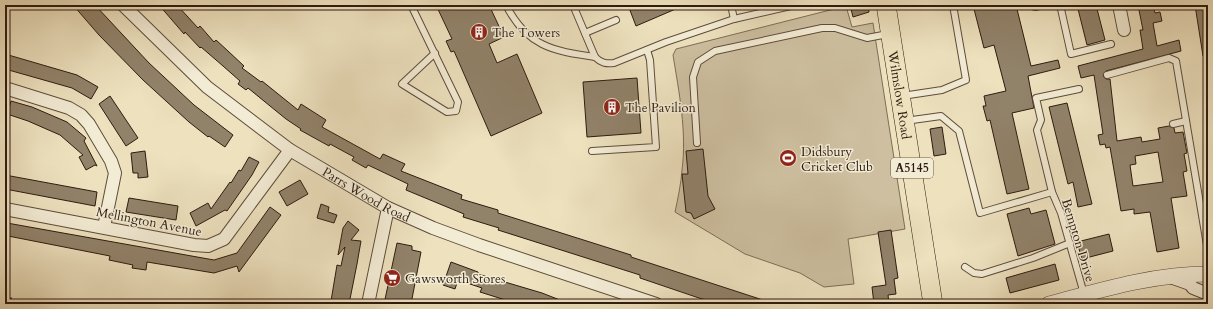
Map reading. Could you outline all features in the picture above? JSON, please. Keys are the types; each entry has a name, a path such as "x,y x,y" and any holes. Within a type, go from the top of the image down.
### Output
{"main road":[{"name":"Wilmslow Road","path":"886,5 902,96 933,304"}],"street":[{"name":"Parrs Wood Road","path":"124,5 207,87 290,150 388,208 434,228 479,245 656,304"},
{"path":"1119,5 1124,30"},
{"path":"5,88 69,108 81,115 89,124 111,161 114,173 104,227"},
{"name":"Mellington Avenue","path":"5,209 194,245 208,246 224,240 290,150"},
{"path":"368,304 388,208"},
{"path":"1049,304 1141,280 1167,276 1208,274"},
{"path":"1167,276 1190,284 1193,288 1208,294"}],"lane":[{"path":"411,5 435,53 458,102 456,111 447,112 402,84 435,53"},
{"path":"506,5 521,30 532,39 558,50 595,57 602,62 614,63 734,20 795,5"},
{"path":"573,5 595,57"},
{"path":"732,5 734,20"},
{"path":"902,96 942,90 966,80 953,5"},
{"path":"1028,5 1035,7 1044,5"},
{"path":"1058,5 1061,10 1071,54 1111,44"},
{"path":"585,33 616,20"},
{"path":"697,143 693,77 698,62 709,54 732,47 822,28 835,28 867,38 891,33"},
{"path":"592,152 656,147 650,60 647,50"},
{"path":"1107,75 1169,58 1174,59 1178,63 1186,121 1208,251"},
{"name":"Bempton Drive","path":"1079,89 1036,98 1041,120 1037,130 1052,192 1061,213 1084,295"},
{"name":"Bempton Drive","path":"905,121 941,116 959,131 980,213 1052,192"},
{"path":"1173,124 1186,121"},
{"path":"965,267 974,273 982,274 1033,258 1070,243"}],"shaded area":[{"name":"Didsbury Cricket Club","path":"846,6 852,27 873,23 905,229 848,239 854,284 824,287 800,273 745,254 675,212 681,180 684,141 682,112 673,55 676,49"}],"building":[{"path":"73,5 95,5 149,63 194,105 233,135 225,147 209,136 208,137 189,122 143,80 99,35"},
{"path":"159,5 177,5 198,28 200,26 214,42 216,40 244,66 242,68 261,82 262,81 298,110 301,104 326,120 322,127 380,159 383,154 405,164 401,171 462,195 461,199 498,210 498,213 631,255 631,257 769,302 768,304 721,304 699,298 640,278 640,275 498,230 499,228 463,217 464,214 406,190 408,184 368,165 366,168 352,160 354,157 330,144 329,146 300,130 301,129 286,119 248,88 246,90 238,84 240,81 201,47 200,48 185,32 184,34"},
{"path":"436,5 489,5 504,37 489,44 497,63 517,54 542,113 491,136 454,51 451,52 446,41 452,39"},
{"path":"628,5 685,5 636,26"},
{"path":"850,5 868,5 869,12 853,17"},
{"path":"990,5 1016,5 1031,66 1058,60 1060,68 1028,76 1034,108 1012,113 1029,189 1007,194 990,120 987,121 983,106 986,106 984,96 1006,91 994,45 984,48 974,9"},
{"path":"1077,5 1096,5 1105,40 1087,45"},
{"path":"1138,5 1153,5 1155,13 1160,12 1162,21 1153,23 1157,46 1179,40 1181,51 1106,71 1103,76 1106,79 1110,79 1117,141 1141,137 1142,142 1160,139 1158,128 1169,126 1174,128 1175,133 1183,132 1187,153 1184,154 1187,171 1183,172 1187,196 1171,198 1179,248 1157,252 1150,212 1134,214 1134,209 1121,211 1110,147 1106,148 1105,144 1100,145 1098,135 1103,134 1094,75 1081,78 1078,66 1143,49 1140,30 1143,30","holes":["1158,152 1163,182 1133,186 1130,165 1136,164 1135,156"]},
{"path":"1195,5 1206,5 1208,56 1203,56"},
{"path":"5,54 77,75 98,87 91,99 72,88 5,69"},
{"name":"The Pavilion","path":"637,78 641,133 587,137 583,82"},
{"path":"110,96 138,138 126,146 99,104"},
{"path":"11,101 32,107 67,122 86,138 84,141 97,166 95,165 86,170 79,157 83,155 60,135 28,121 7,114"},
{"path":"1067,103 1092,204 1078,207 1073,182 1068,184 1049,107"},
{"path":"942,127 946,154 934,156 930,129"},
{"path":"703,149 708,196 715,209 694,219 691,213 686,212 682,174 688,174 686,151"},
{"path":"145,151 148,177 138,178 138,173 133,173 131,153"},
{"path":"249,157 259,162 252,175 227,211 225,210 196,226 190,213 208,203 211,209 239,170 241,171"},
{"path":"5,175 97,192 95,206 5,189"},
{"path":"300,180 308,194 287,206 279,192"},
{"path":"129,198 178,206 176,220 126,212"},
{"path":"321,204 329,207 328,212 337,215 334,223 317,218"},
{"path":"270,207 281,215 239,272 237,266 214,273 147,262 146,270 132,268 133,265 109,260 110,256 8,236 9,231 5,231 7,223 214,260 237,253"},
{"path":"1029,208 1031,214 1046,210 1055,244 1018,256 1007,214"},
{"path":"348,221 359,230 351,240 361,241 349,304 334,304 334,301 331,301 337,265 341,266 345,247 338,255 343,228"},
{"path":"891,230 898,278 894,279 896,294 888,295 889,304 874,304 872,287 886,285 878,232"},
{"path":"1109,234 1113,251 1082,259 1077,242"},
{"path":"397,243 412,246 412,250 421,252 411,304 384,304"},
{"path":"451,262 478,272 478,274 542,293 565,302 565,304 518,304 480,292 482,288 458,280 455,289 443,285"},
{"path":"1055,264 1059,280 1010,293 1006,278"}],"railway":[{"path":"5,298 36,304"}],"place":[{"name":"The Towers","path":"479,32"},
{"name":"The Pavilion","path":"612,107"},
{"name":"Didsbury Cricket Club","path":"788,158"},
{"name":"Gawsworth Stores","path":"392,278"}]}
